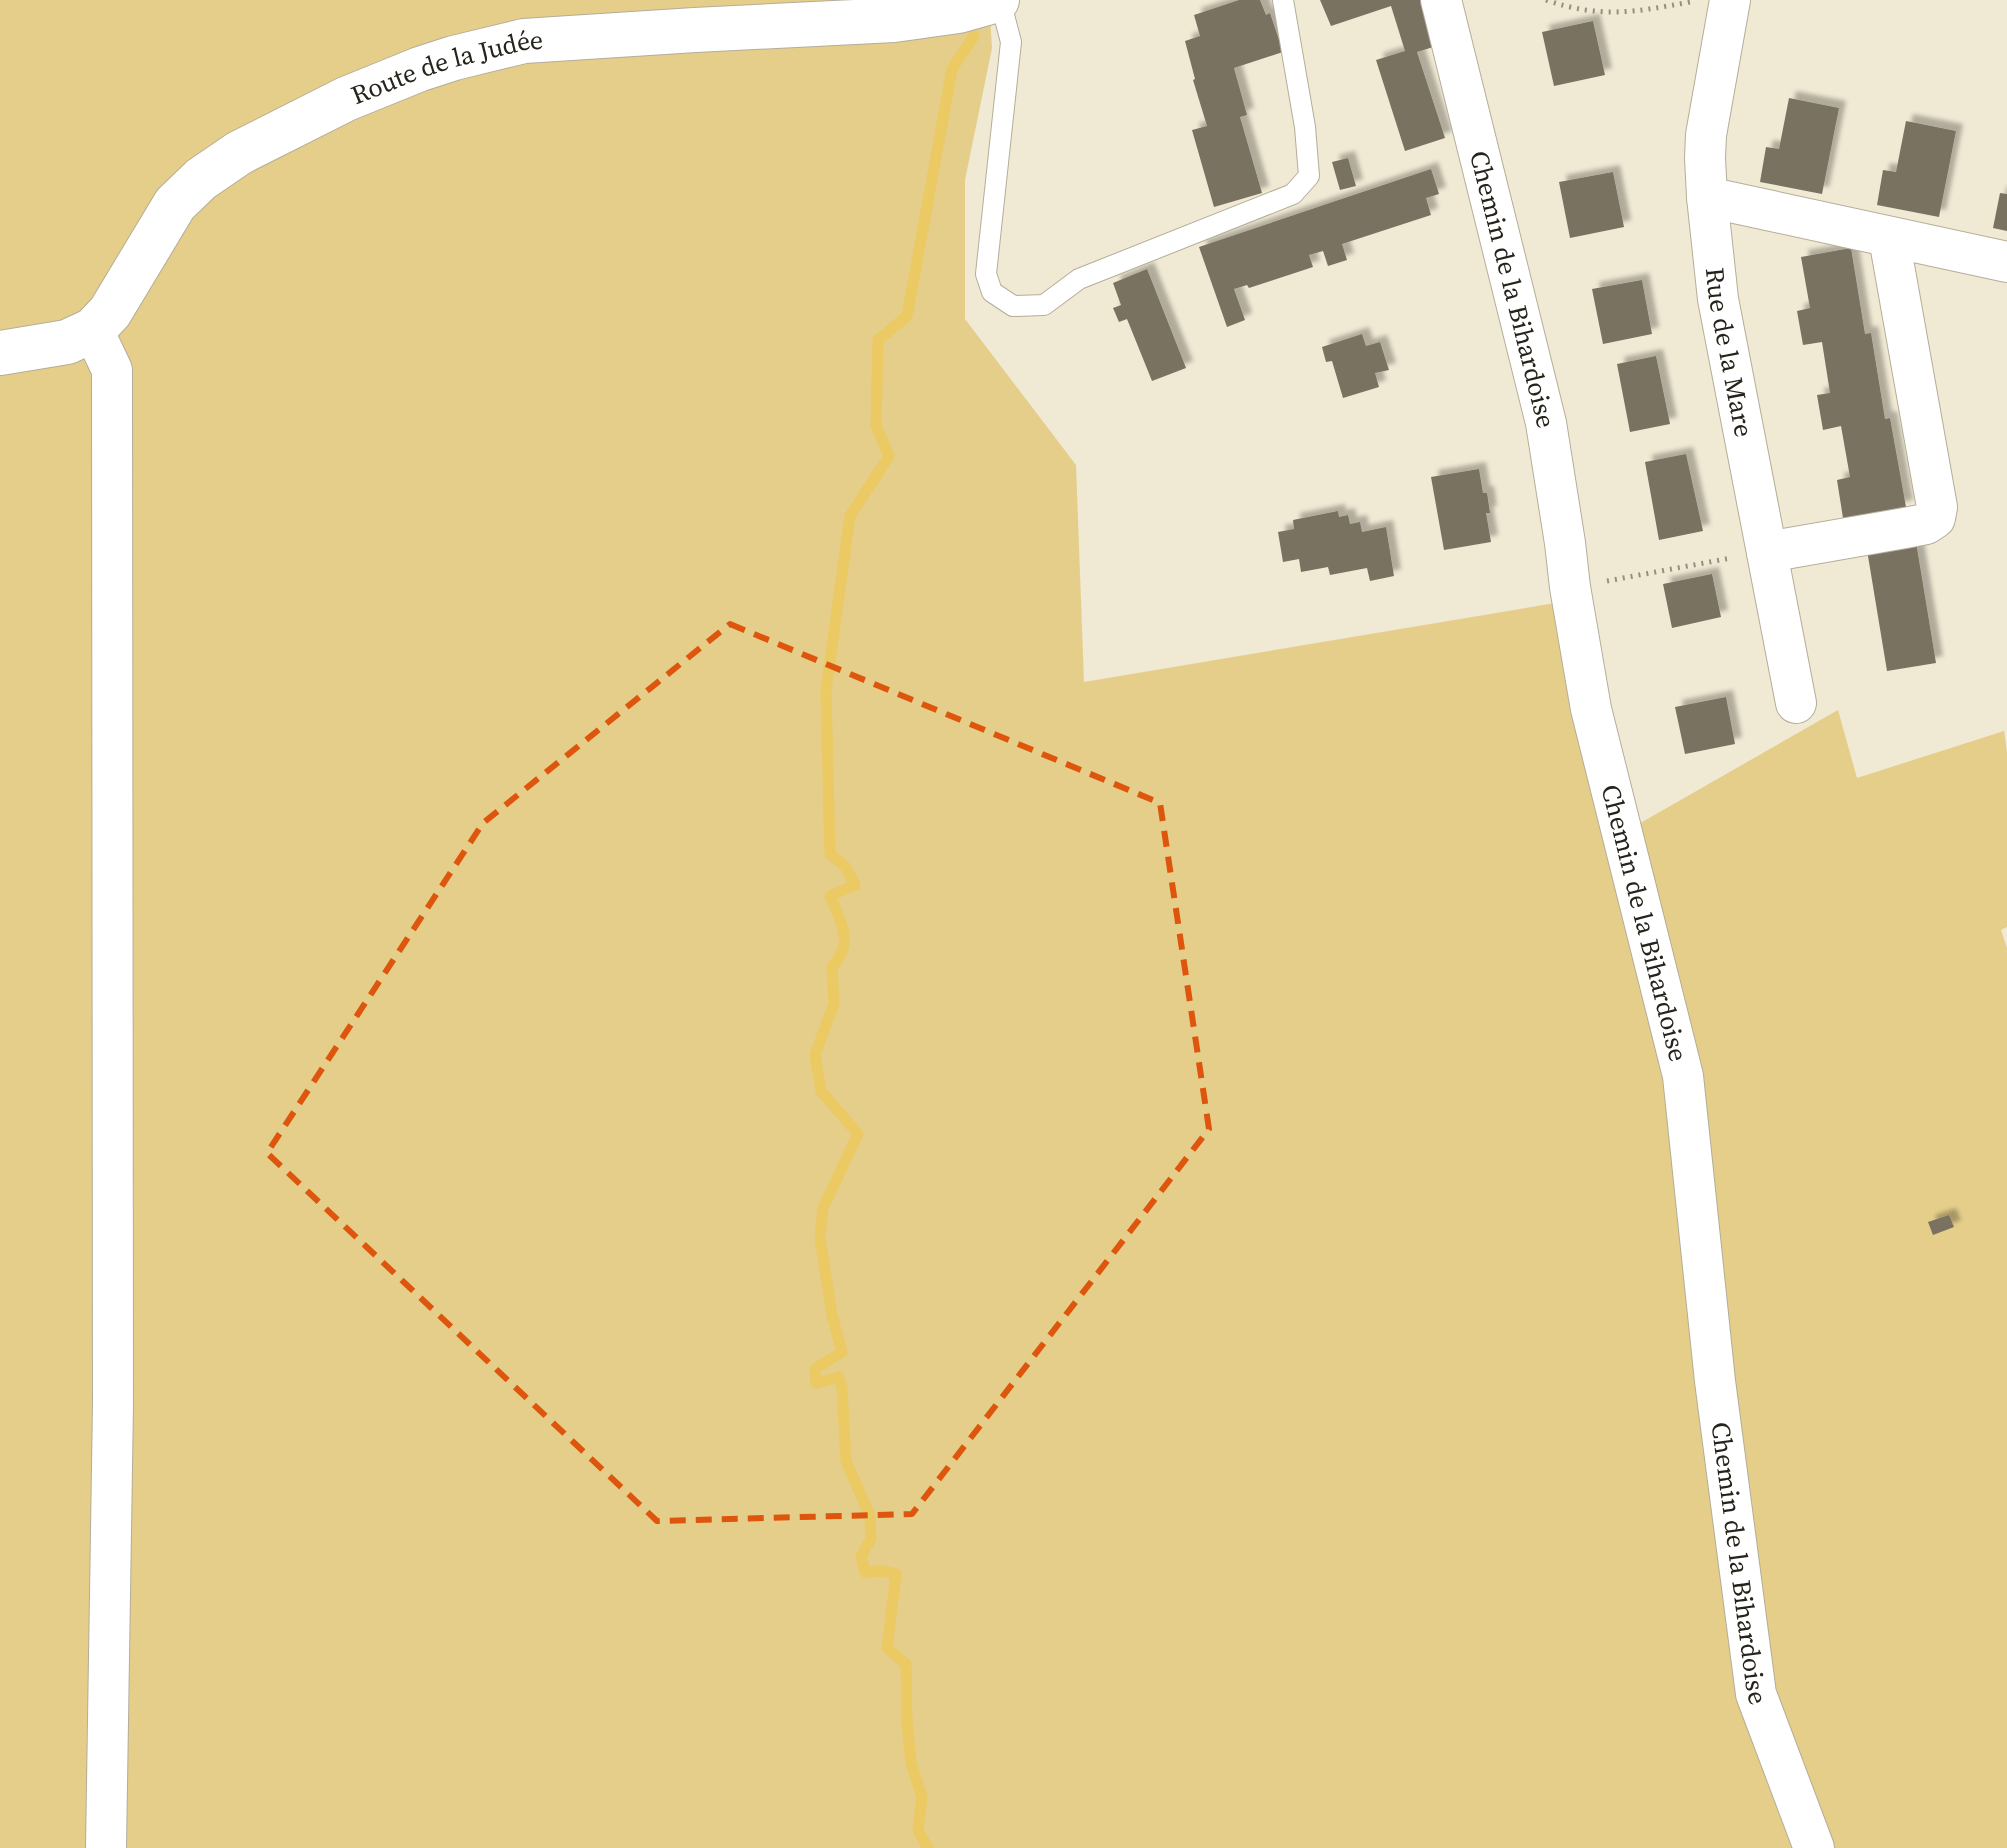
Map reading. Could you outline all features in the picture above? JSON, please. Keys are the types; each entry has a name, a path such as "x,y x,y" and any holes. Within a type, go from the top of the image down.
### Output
{"street":[{"name":"Route de la Judée","path":"93,330 110,312 175,204 201,179 239,153 346,99 420,69 524,41 894,20 958,11 998,0"},
{"name":"Chemin de la Bihardoise","path":"1441,0 1546,423 1591,709 1683,1076 1715,1381 1756,1694 1814,1848"},
{"name":"Rue de la Mare","path":"1730,0 1706,135 1707,197 1718,299 1796,703"},
{"path":"1707,197 2007,262"},
{"path":"1767,552 1926,524 1935,518 1937,507 1889,238"},
{"path":"0,353 67,342 93,330 112,370 113,1404 106,1848"}],"lane":[{"path":"998,0 1011,42 986,274 992,292 1013,306 1044,305 1079,279 1293,194 1309,176 1305,127 1283,0"}],"path":[{"path":"1546,0 1569,8 1612,14 1700,0"},
{"path":"1570,587 1767,552"}],"highlighted area":[{"path":"730,624 1160,803 1209,1129 912,1514 657,1521 267,1153 483,823"}],"shaded area":[{"path":"0,0 989,0 992,48 965,180 965,319 1076,465 1084,682 1573,600 1623,833 1838,710 1857,778 2004,731 2007,752 2007,927 2001,930 2007,948 2007,1848 0,1848"}],"building":[{"path":"1239,0 1260,0 1266,15 1270,13 1283,52 1234,68 1247,115 1240,117 1262,193 1214,207 1192,130 1207,126 1185,41 1200,36 1194,15"},
{"path":"1320,0 1432,0 1443,44 1417,52 1445,138 1405,151 1376,60 1405,51 1391,6 1331,26"},
{"path":"1593,21 1605,75 1554,86 1542,32"},
{"path":"1789,98 1839,108 1822,194 1760,182 1766,147 1779,149"},
{"path":"1906,121 1956,131 1939,217 1877,205 1883,170 1896,172"},
{"path":"1348,158 1356,186 1340,190 1332,162"},
{"path":"1431,169 1439,194 1426,198 1431,215 1342,244 1347,260 1328,266 1323,251 1309,255 1313,267 1249,288 1247,285 1234,289 1245,320 1227,327 1199,247"},
{"path":"1613,172 1624,227 1570,238 1559,182"},
{"path":"2000,193 2007,194 2007,231 1993,228"},
{"path":"1851,248 1865,334 1871,333 1885,419 1890,418 1906,507 1843,518 1837,480 1850,477 1841,426 1823,430 1817,395 1830,393 1822,342 1803,345 1797,311 1810,308 1801,257"},
{"path":"1147,269 1186,368 1152,381 1127,319 1119,322 1113,308 1121,305 1113,283"},
{"path":"1642,280 1652,334 1603,344 1592,289"},
{"path":"1362,334 1366,346 1380,342 1389,370 1375,373 1379,387 1343,398 1332,361 1326,362 1322,347"},
{"path":"1656,356 1670,424 1630,432 1617,364"},
{"path":"1686,454 1703,531 1659,540 1645,462"},
{"path":"1479,469 1483,493 1487,493 1490,513 1486,513 1491,542 1444,550 1431,477"},
{"path":"1338,511 1339,517 1348,515 1350,524 1360,522 1362,532 1386,527 1394,576 1370,581 1367,568 1330,575 1328,567 1301,572 1299,559 1283,562 1278,532 1294,529 1293,520"},
{"path":"1916,542 1936,663 1887,671 1867,550"},
{"path":"1712,574 1721,617 1672,628 1663,584"},
{"path":"1726,697 1735,744 1685,754 1675,707"},
{"path":"1949,1215 1954,1227 1933,1235 1928,1222"}],"waterway":[{"path":"928,1848 918,1830 922,1797 911,1763 906,1664 887,1648 896,1574 865,1572 861,1556 871,1539 870,1516 846,1461 842,1388 839,1377 816,1383 815,1369 842,1352 832,1315 820,1238 823,1208 858,1134 821,1091 815,1055 834,1003 832,967 839,958 844,941 842,924 830,896 855,885 845,866 830,854 826,690 850,516 889,456 876,425 878,340 907,316 952,69 974,36"}]}
